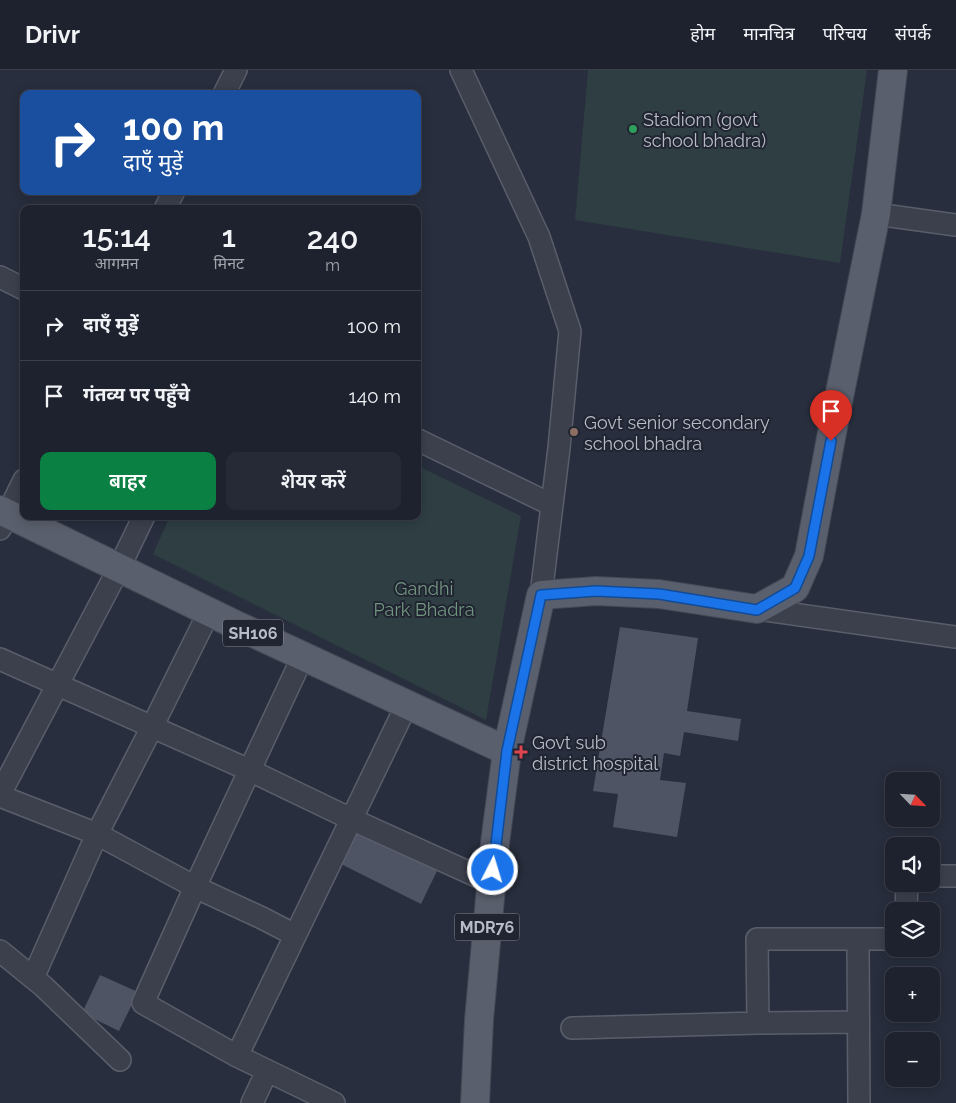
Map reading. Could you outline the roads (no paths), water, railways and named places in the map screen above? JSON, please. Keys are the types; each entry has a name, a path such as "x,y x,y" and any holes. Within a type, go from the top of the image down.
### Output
{"main road":[{"path":"507,751 541,595 596,591 659,594 757,610 795,588 809,556 876,214 893,70"},
{"name":"SH106","path":"2,518 119,568 507,751"},
{"name":"MDR76","path":"475,1103 478,1020 507,751"}],"street":[{"path":"226,90 236,70"},
{"path":"461,70 539,237 570,331 559,448 541,595"},
{"path":"876,214 956,225"},
{"path":"0,277 20,287"},
{"path":"421,441 552,504"},
{"path":"2,518 20,487"},
{"path":"142,520 119,568 0,795 97,834 195,887 295,935"},
{"path":"757,610 956,638"},
{"path":"33,978 97,834 209,612"},
{"path":"303,656 143,1003 237,1056 334,1103"},
{"path":"0,659 250,770 351,819 492,883"},
{"path":"237,1056 407,704"},
{"path":"940,876 956,876"},
{"path":"758,1023 757,939 885,940"},
{"path":"858,939 859,1103"},
{"path":"0,951 50,992 120,1060"},
{"path":"572,1028 858,1022"},
{"path":"252,1103 267,1071"}],"place":[{"name":"Stadiom (govt school bhadra)","path":"633,129"},
{"name":"Govt senior secondary school bhadra","path":"574,432"},
{"name":"Govt sub district hospital","path":"521,752"}],"park label":[{"name":"Gandhi Park Bhadra","path":"424,598"}]}
